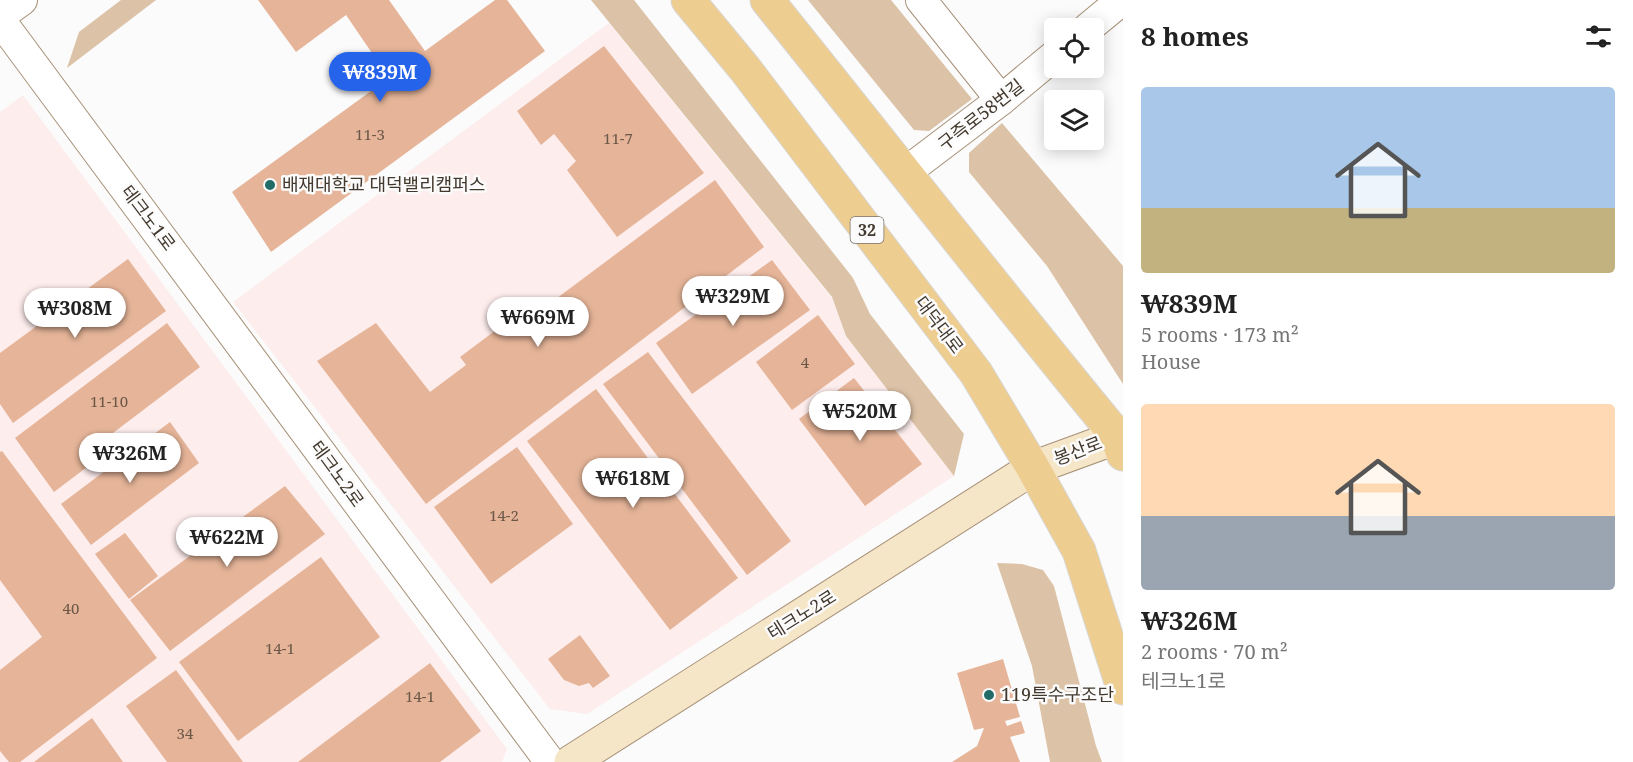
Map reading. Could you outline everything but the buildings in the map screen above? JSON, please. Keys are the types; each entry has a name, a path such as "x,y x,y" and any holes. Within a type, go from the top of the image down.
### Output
{"main road":[{"name":"대덕대로","path":"688,0 745,69 976,373 1079,551 1123,688"},
{"path":"766,0 1121,442"},
{"name":"봉산로","path":"1033,468 1121,442"},
{"name":"테크노2로","path":"571,762 1033,468"}],"street":[{"name":"테크노1로","path":"22,0 0,18 295,417"},
{"path":"921,0 1001,100"},
{"path":"1100,18 1122,0"},
{"name":"구즉로58번길","path":"906,172 1044,64"},
{"name":"테크노2로","path":"295,417 550,762"}],"shaded area":[{"path":"121,0 156,0 67,68 79,32"},
{"path":"591,0 634,0 853,278 870,314 964,434 954,476 846,336 832,297"},
{"path":"808,0 891,0 972,99 929,131 914,130"},
{"path":"609,23 832,298 846,336 954,476 587,714 550,709 233,302"},
{"path":"23,95 507,749 502,762 0,762 0,112"},
{"path":"1002,123 1123,266 1123,384 1047,266 969,172 969,153"},
{"path":"997,563 1022,564 1043,570 1054,586 1102,762 1050,762 1032,666"}],"place":[{"name":"배재대학교 대덕밸리캠퍼스","path":"270,185"},
{"name":"119특수구조단","path":"989,695"}]}
